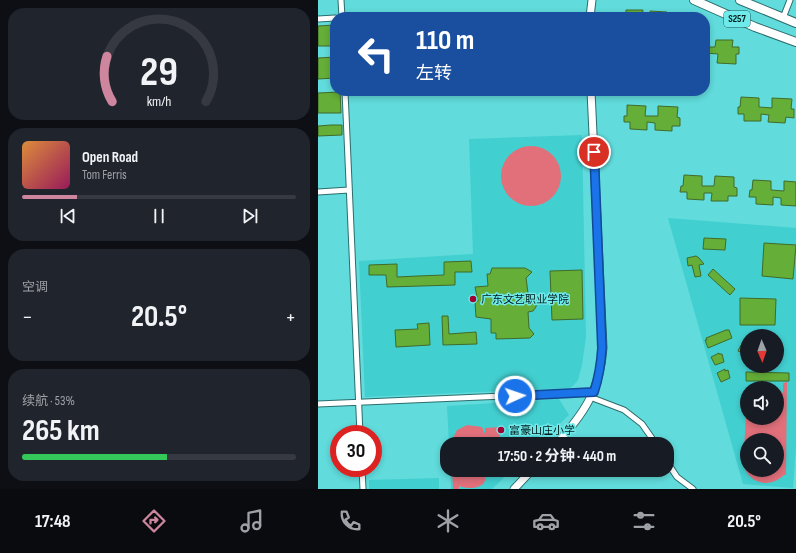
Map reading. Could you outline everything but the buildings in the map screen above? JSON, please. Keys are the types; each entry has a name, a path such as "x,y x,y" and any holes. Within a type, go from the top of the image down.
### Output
{"main road":[{"name":"S257","path":"694,0 729,16 796,42"},
{"name":"S257","path":"740,0 796,23"},
{"path":"781,36 796,48"}],"street":[{"path":"341,0 342,12"},
{"path":"591,12 592,0"},
{"path":"783,18 790,0"},
{"path":"318,19 330,18"},
{"path":"345,96 359,425"},
{"path":"563,437 571,428 592,395 600,372 602,348 591,96"},
{"path":"318,192 349,190"},
{"path":"318,404 592,395 624,410 642,424 651,437"},
{"path":"674,472 677,477 693,489"},
{"path":"362,477 363,489"},
{"path":"514,489 525,477"}],"shaded area":[{"name":"广东文艺职业学院","path":"582,135 586,337 578,380 570,388 365,397 359,261 473,254 469,139"},
{"path":"531,146 543,148 556,159 559,164 561,176 559,188 548,201 543,204 531,206 519,204 506,193 503,188 501,176 503,164 514,151 519,148"},
{"path":"668,218 796,228 796,447 793,488 743,484 741,477 784,477 784,433 740,433 740,473"},
{"path":"787,382 786,475 784,475 784,433 745,433 745,425 784,425 784,383"},
{"name":"富豪山庄小学","path":"559,399 569,415 546,437 449,437 447,406"},
{"path":"467,425 482,427 485,434 485,428 500,427 500,437 454,437 457,430"},
{"path":"450,477 505,477 492,489 451,489"},
{"path":"452,477 486,477 482,485 469,488 459,486 459,489 453,489"},
{"path":"751,477 781,477 772,482 766,483 755,480"},
{"path":"439,478 439,489 369,489 369,480"}],"place":[{"name":"广东文艺职业学院","path":"473,299"},
{"name":"富豪山庄小学","path":"501,430"}],"route":[{"path":"515,396 594,392 598,382 602,348 594,152"}]}
